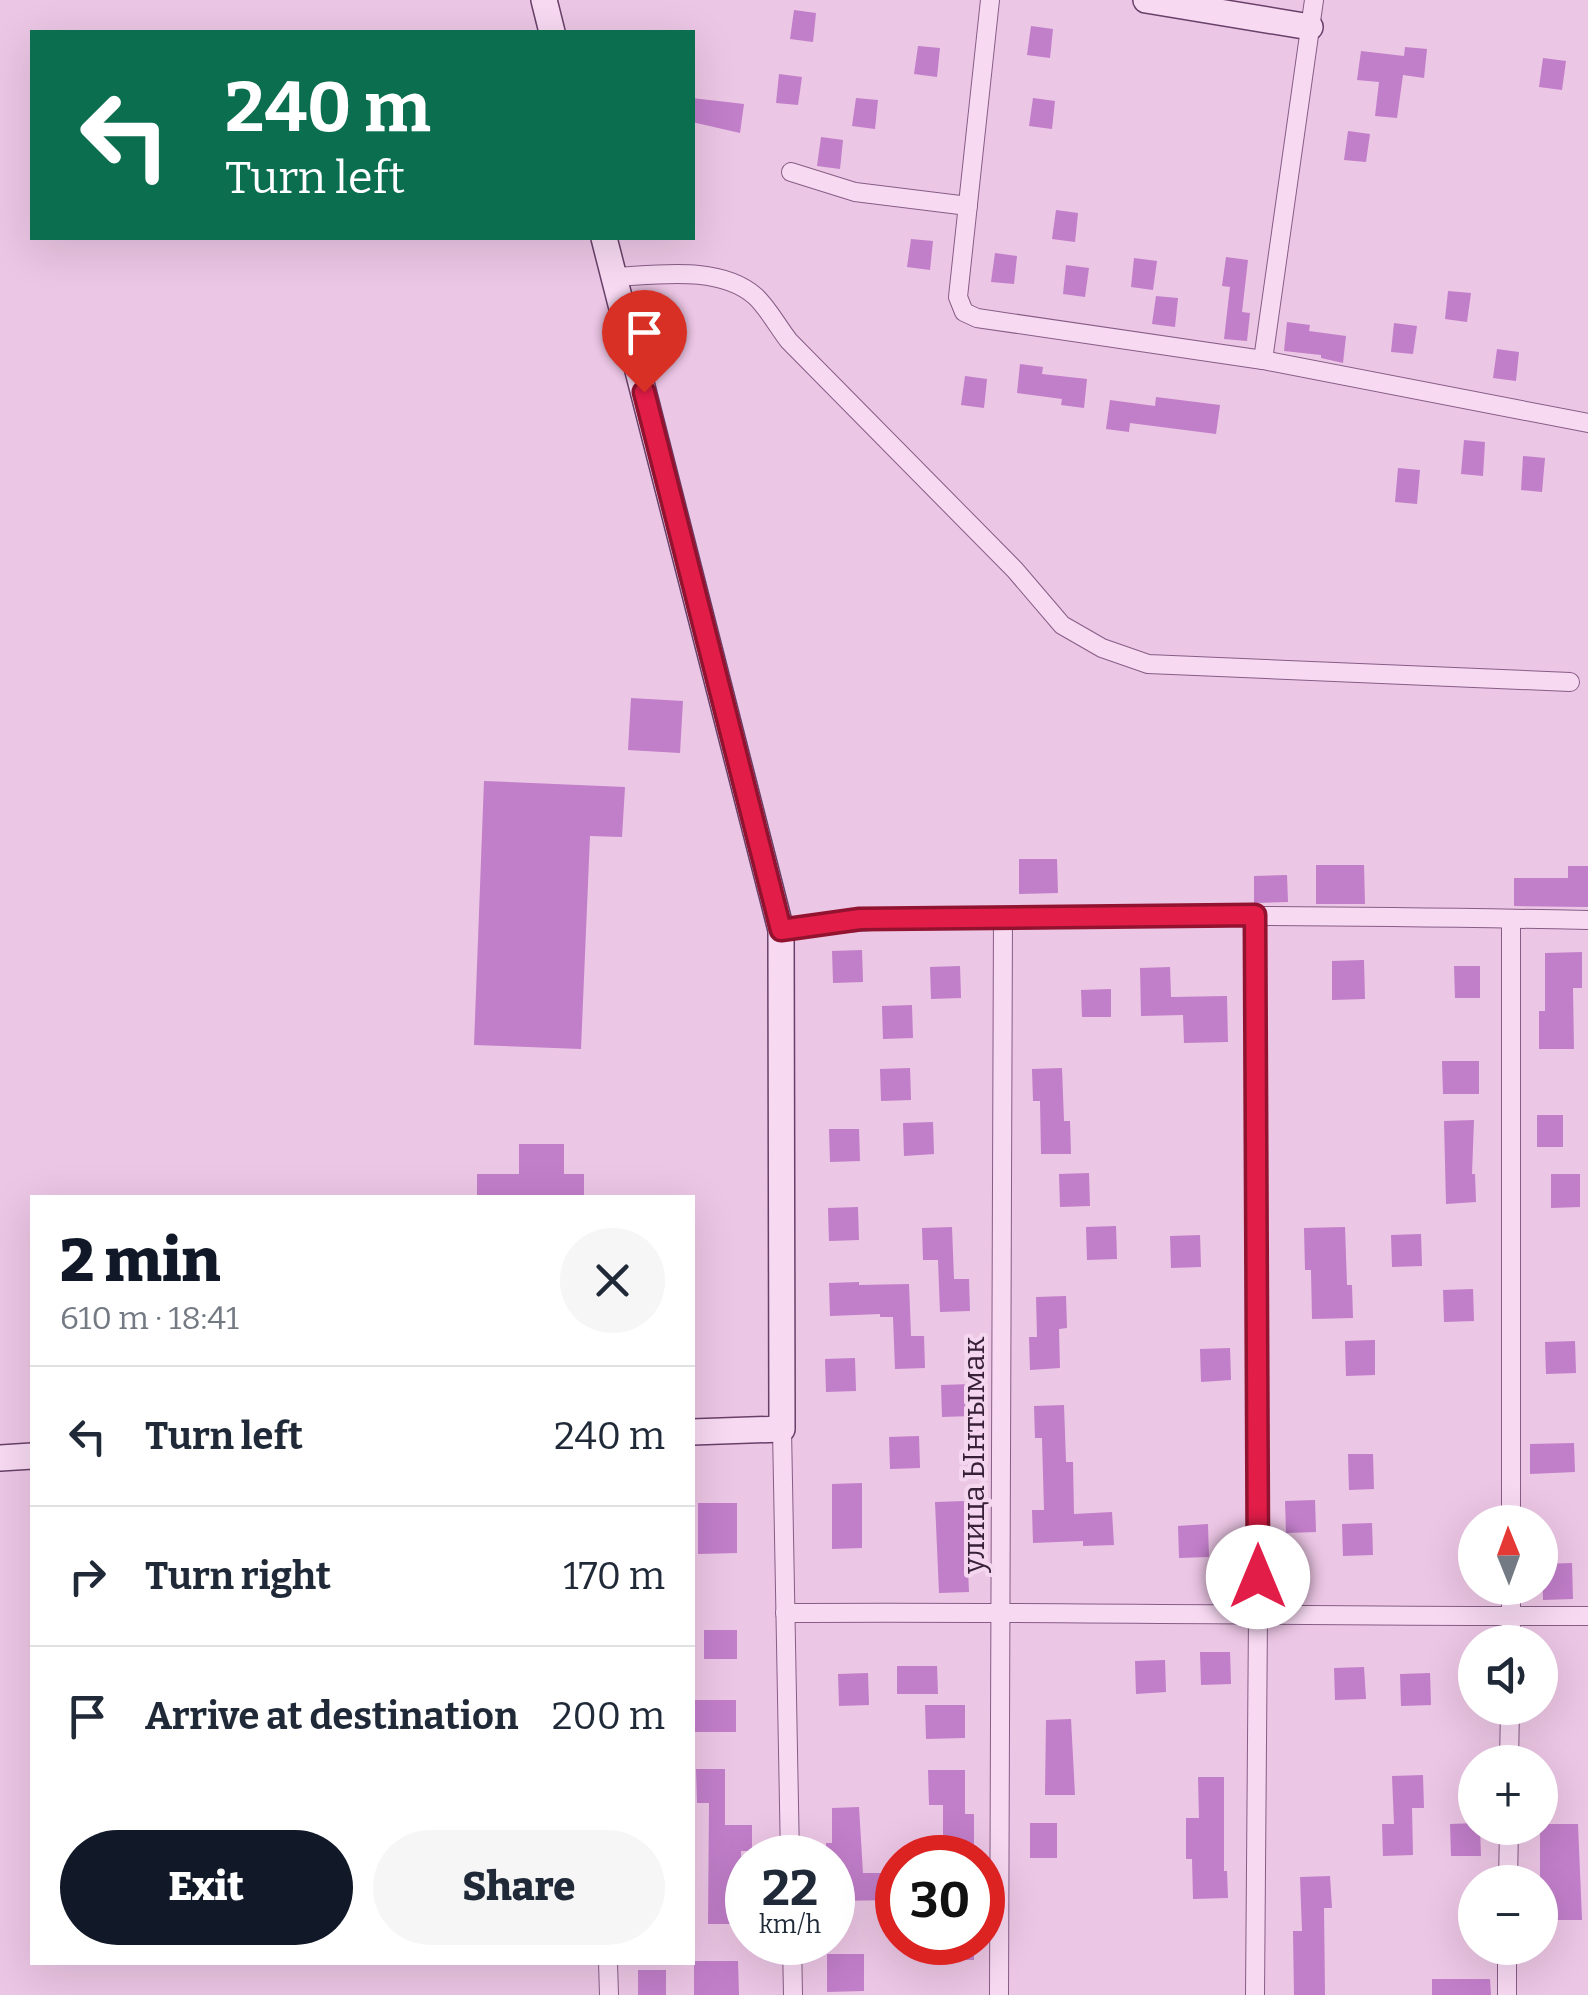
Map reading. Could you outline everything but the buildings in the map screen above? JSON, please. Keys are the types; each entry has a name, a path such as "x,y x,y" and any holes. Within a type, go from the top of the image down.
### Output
{"street":[{"path":"544,0 552,30"},
{"path":"990,0 958,297 964,312 977,318 1262,360 1588,423"},
{"path":"1146,0 1310,27"},
{"path":"1262,360 1314,0"},
{"path":"791,172 855,192 968,206"},
{"path":"605,240 781,930 782,1428 790,1835"},
{"path":"614,277 687,274 734,284 757,298 789,341 1015,570 1062,625 1102,648 1148,664 1570,682"},
{"path":"1255,915 1255,1995"},
{"path":"781,930 860,919 1004,916 1588,920"},
{"name":"улица Ынтымак","path":"1000,1995 1004,916"},
{"path":"1510,918 1511,1505"},
{"path":"695,1432 782,1428"},
{"path":"0,1458 30,1456"},
{"path":"1511,1605 1511,1625"},
{"path":"786,1613 1588,1616"},
{"path":"608,1965 609,1995"},
{"path":"792,1965 793,1995"},
{"path":"1507,1995 1508,1965"}],"route":[{"path":"644,392 781,930 860,919 1255,915 1258,1577"}]}
